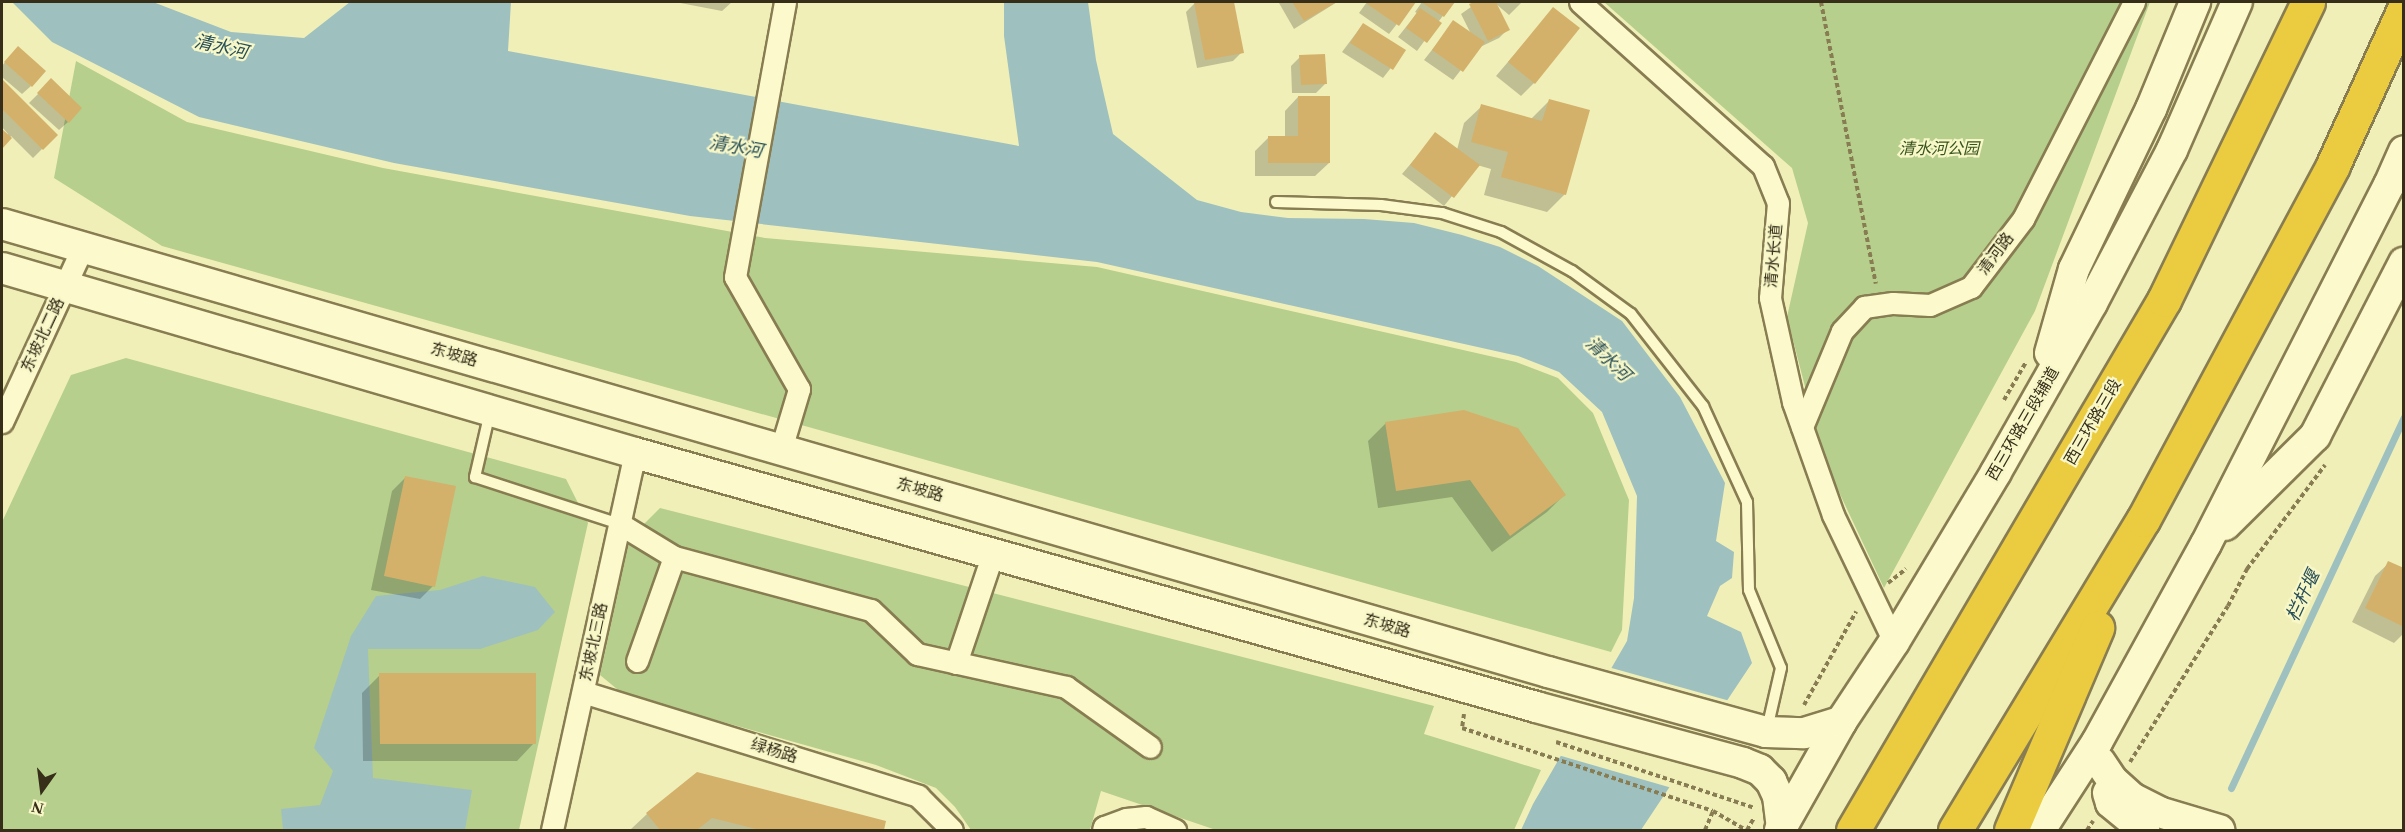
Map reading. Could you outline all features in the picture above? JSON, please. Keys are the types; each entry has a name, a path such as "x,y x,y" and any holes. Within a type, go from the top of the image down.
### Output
{"highway":[{"name":"西三环路三段","path":"1853,831 2164,300 2308,2"},
{"path":"1955,831 2143,520 2341,148 2403,9"},
{"path":"2011,831 2143,520"}],"main road":[{"path":"2037,400 2074,269 2151,109 2195,2"},
{"name":"西三环路三段辅道","path":"1774,823 1894,642 2092,303 2172,150 2237,2"},
{"path":"2040,831 2106,771 2206,544 2389,184 2403,151"},
{"name":"东坡路","path":"2,224 1548,672 1767,730 1804,733 1841,722"},
{"path":"2206,544 2315,436 2403,263"},
{"path":"2,268 635,453 1536,707 1743,763 1760,770 1771,781 1778,796 1774,823"},
{"path":"1743,763 1767,730"},
{"path":"2106,771 2111,803 2144,831"},
{"path":"2106,771 2132,798 2159,812 2218,831"}],"street":[{"path":"781,449 799,389 735,277 785,2"},
{"name":"清水长道","path":"1581,2 1763,166 1778,203 1770,298 1793,402 1833,515 1894,642"},
{"name":"清河路","path":"1802,427 1842,331 1864,308 1893,303 1930,305 1971,287 2023,219 2134,2"},
{"name":"东坡北二路","path":"2,422 83,247"},
{"name":"东坡北三路","path":"552,831 635,453"},
{"path":"620,524 674,557 872,610 916,654 1066,687 1150,747"},
{"path":"956,663 993,554"},
{"path":"637,661 674,557"},
{"name":"绿杨路","path":"583,692 918,796 952,831"},
{"path":"1103,831 1104,826 1126,819 1146,817 1175,831"}],"lane":[{"path":"1276,202 1381,205 1442,213 1511,238 1572,271 1631,314 1703,406 1747,502 1749,590 1781,668 1767,730"},
{"path":"491,410 475,477 620,524"}],"path":[{"path":"1821,2 1880,305"},
{"path":"1998,411 2026,360"},
{"path":"2087,831 2106,771 2228,606 2247,569 2326,463"},
{"path":"1767,730 1858,607 1913,563"},
{"path":"1462,728 1713,811 1746,831 1774,823"},
{"path":"1553,741 1704,791 1774,823"},
{"path":"1705,831 1713,811"}],"green space":[{"name":"清水河公园","path":"1604,2 2150,2 2035,311 1884,588 1824,460 1787,317 1808,223 1792,168"},
{"path":"76,61 187,122 383,168 765,238 1097,267 1516,362 1558,378 1593,413 1629,500 1622,630 1611,652 162,246 54,178"},
{"path":"126,358 566,479 588,523 519,830 2,830 2,522 71,375"},
{"path":"660,508 1434,706 1424,734 1541,770 1514,830 1216,830 1101,791 1090,830 971,830 955,807 936,788 876,765 623,694 600,675 630,538"}],"water":[{"name":"清水河","path":"12,2 153,2 231,32 304,38 350,2 511,2 508,51 1019,146 1004,36 1004,2 1088,2 1096,60 1113,134 1197,200 1241,212 1288,218 1364,219 1414,223 1462,235 1500,247 1538,266 1622,321 1680,397 1725,483 1716,541 1734,552 1732,578 1720,586 1707,616 1741,632 1752,663 1641,830 1521,830 1533,804 1627,641 1634,598 1637,496 1602,412 1559,372 1518,356 1097,262 690,216 394,163 199,117 52,42"},
{"path":"483,576 535,587 555,612 538,630 480,649 368,649 373,778 472,790 465,830 283,830 281,809 320,805 333,771 314,748 351,636 376,596 440,590"}],"pier":[{"path":"1608,667 1730,701 1672,788 1558,755"}],"building":[{"path":"1194,2 1234,2 1244,53 1205,60"},
{"path":"1292,2 1337,2 1304,21"},
{"path":"1368,2 1416,2 1399,26 1367,4"},
{"path":"1421,2 1455,2 1444,17"},
{"path":"1496,2 1510,30 1488,41 1469,4"},
{"path":"1553,7 1580,28 1535,84 1508,62"},
{"path":"1420,8 1442,23 1427,43 1406,28"},
{"path":"1453,20 1485,42 1463,72 1432,50"},
{"path":"1363,23 1406,50 1393,70 1350,43"},
{"path":"18,46 46,71 32,87 4,62"},
{"path":"1325,54 1327,84 1301,85 1299,55"},
{"path":"51,78 82,108 69,123 37,93"},
{"path":"2,79 58,135 43,150 2,109"},
{"path":"1298,96 1330,96 1330,163 1268,163 1268,136 1298,136"},
{"path":"1549,99 1590,110 1566,195 1501,177 1508,152 1471,142 1481,104 1542,121"},
{"path":"2,129 12,138 2,149"},
{"path":"1435,132 1480,165 1454,198 1410,165"},
{"path":"1464,410 1518,428 1566,495 1510,536 1470,480 1396,491 1385,422"},
{"path":"405,476 456,486 435,587 384,576"},
{"path":"2388,561 2404,568 2404,627 2365,608"},
{"path":"379,673 536,673 536,744 380,744"},
{"path":"697,772 886,821 884,830 760,830 712,818 697,830 660,830 646,813"}],"waterway":[{"name":"栏杆堰","path":"2231,788 2404,417"}]}
